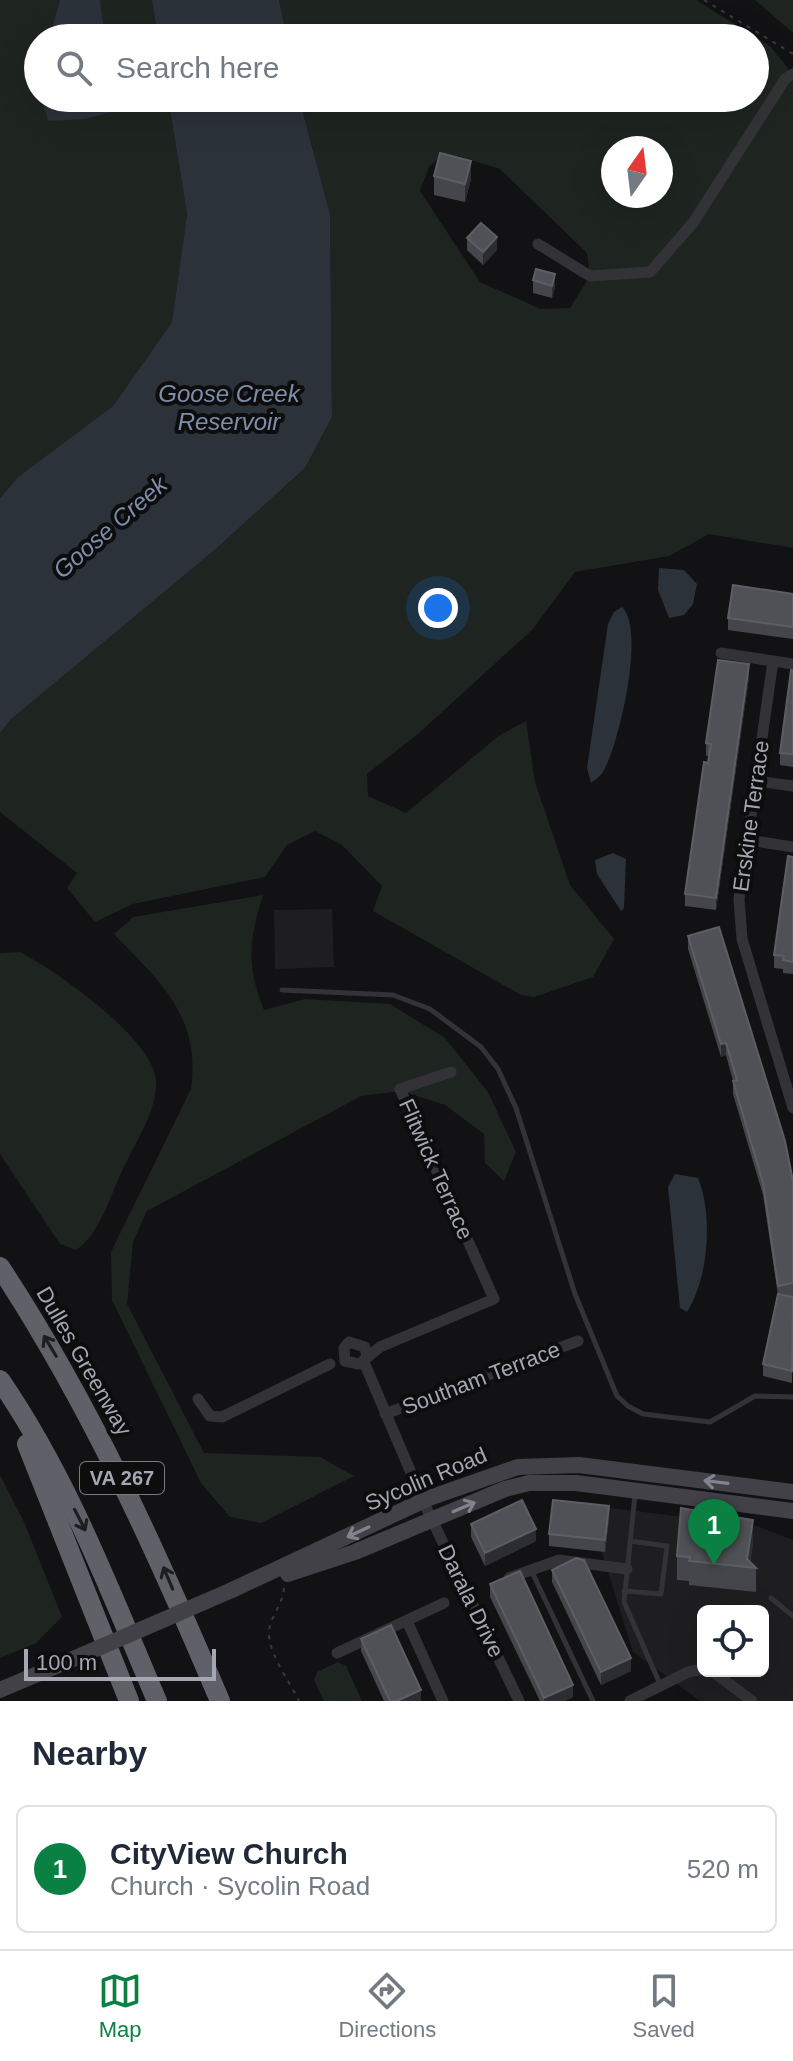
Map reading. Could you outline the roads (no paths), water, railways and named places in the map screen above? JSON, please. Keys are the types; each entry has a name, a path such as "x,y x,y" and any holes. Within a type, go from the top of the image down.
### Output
{"highway":[{"name":"Dulles Greenway","path":"2,1275 111,1455 220,1701"},
{"name":"VA 267","path":"0,1380 32,1425 85,1529 157,1701"},
{"path":"0,1386 43,1480 129,1701"}],"main road":[{"name":"Sycolin Road","path":"0,1690 232,1590 423,1501 498,1471 538,1464 579,1465 793,1492"},
{"name":"Sycolin Road","path":"232,1590 355,1552 529,1483 552,1481 793,1511"}],"street":[{"path":"769,104 785,79 793,74"},
{"path":"538,244 590,276 650,272 693,223 764,112"},
{"path":"721,653 793,664"},
{"name":"Erskine Terrace","path":"773,661 739,899 742,939 792,1100"},
{"path":"756,781 793,786"},
{"path":"748,840 793,847"},
{"name":"Flitwick Terrace","path":"361,1361 380,1347 494,1299 400,1089 451,1072"},
{"path":"198,1399 210,1416 222,1417 330,1364 352,1341 361,1361 330,1364"},
{"name":"Southam Terrace","path":"385,1414 578,1341"},
{"name":"Darala Drive","path":"343,1351 361,1361 423,1501 519,1701"},
{"path":"498,1582 559,1560 627,1569"},
{"path":"337,1653 444,1603"},
{"path":"407,1621 443,1701"},
{"path":"630,1701 697,1670"},
{"path":"720,1677 752,1701"}],"lane":[{"path":"282,990 393,995 430,1009 481,1047 498,1069 516,1108 575,1294 617,1396 628,1406 643,1414 710,1422 755,1396 793,1397"},
{"path":"635,1490 624,1591 626,1608 661,1685"},
{"path":"624,1591 661,1594 667,1546 630,1541"},
{"path":"531,1569 593,1701"},
{"path":"771,1598 793,1616"}],"water":[{"path":"60,0 100,0 103,24 53,24"},
{"path":"152,0 279,0 284,24 156,24"},
{"path":"45,112 112,112 85,119 48,121"},
{"name":"Goose Creek Reservoir","path":"170,112 303,112 330,214 332,417 305,468 217,548 11,719 0,733 0,498 18,477 113,406 172,322 187,214"},
{"path":"659,568 684,570 697,584 693,604 684,615 669,618 658,590"},
{"path":"622,607 629,620 631,638 628,687 610,756 603,772 591,783 587,768 608,624 614,612"},
{"path":"613,853 626,859 624,908 621,911 597,874 595,860"},
{"path":"675,1174 698,1178 706,1210 704,1264 687,1312 680,1308 668,1187"}],"place":[{"name":"CityView Church","path":"714,1565"}],"water label":[{"name":"Goose Creek","path":"110,527"}]}
